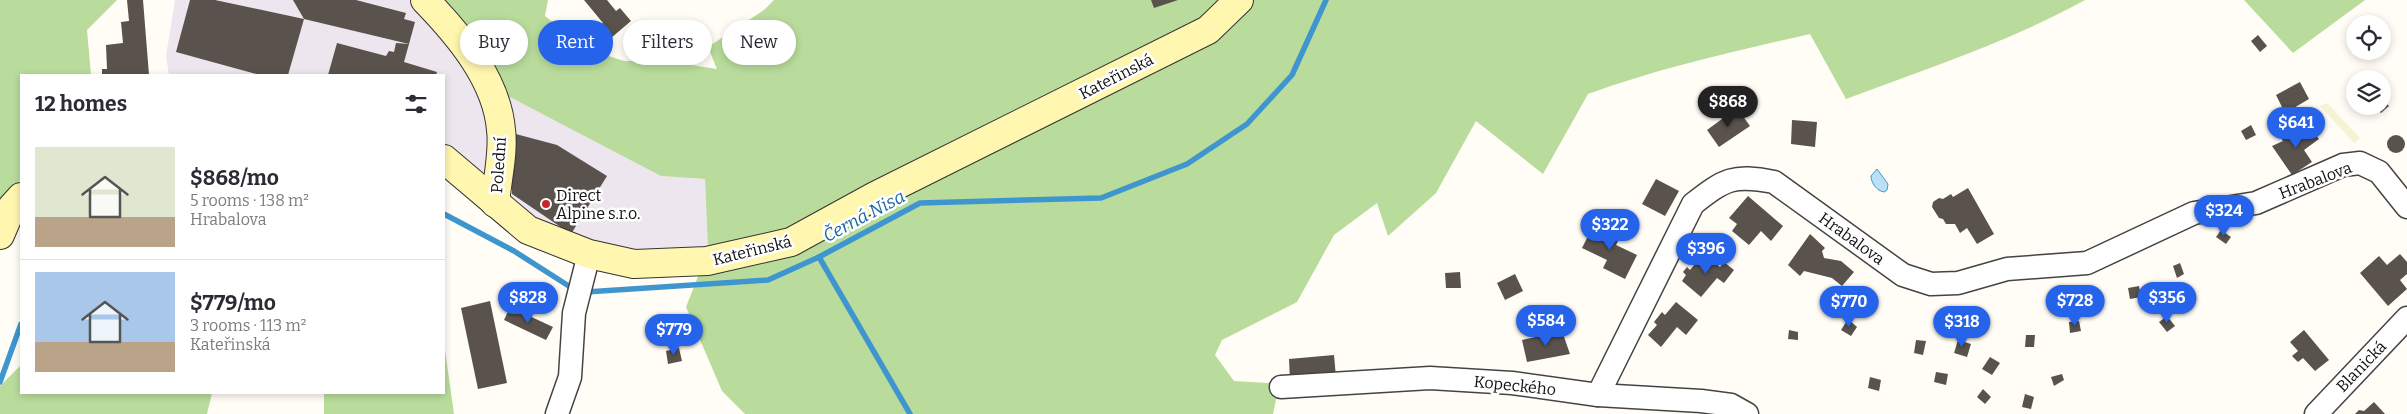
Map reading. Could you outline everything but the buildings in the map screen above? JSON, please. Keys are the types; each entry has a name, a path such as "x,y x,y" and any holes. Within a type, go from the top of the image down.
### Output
{"street":[{"name":"Polední","path":"425,0 445,21 490,83 502,130 495,203"},
{"name":"Kateřinská","path":"445,160 528,230 586,266 707,261 791,242 875,196 1208,30 1239,0"},
{"name":"Hrabalova","path":"1598,395 1693,204 1720,183 1749,177 1774,182 1903,275 1930,284 1958,283 2007,269 2087,263 2194,213 2256,203 2343,165 2360,163 2379,172 2407,207"},
{"path":"0,235 12,207 20,198"},
{"path":"557,414 570,377 574,313 586,266"},
{"name":"Blanická","path":"2316,414 2407,318"},
{"name":"Kopeckého","path":"1280,387 1430,378 1512,383 1598,395 1701,400 1731,405 1747,414"}],"shaded area":[{"path":"175,0 415,0 460,32 460,65 506,65 661,176 705,179 708,251 607,252 526,218 445,146 445,74 169,74 166,56"},
{"path":"2327,103 2360,138 2354,143 2320,106"}],"green space":[{"path":"0,0 117,0 87,30 91,74 20,74 20,180 0,218"},
{"path":"440,0 548,0 545,16 550,20 538,20 538,65 613,65 613,57 623,61 623,65 691,65 717,69 712,57 712,44 722,38 722,65 796,65 796,20 749,20 764,10 774,0 2085,0 1997,42 1846,99 1810,34 1643,76 1588,94 1543,174 1476,121 1436,193 1388,236 1377,203 1334,235 1297,302 1222,340 1215,355 1234,381 1287,384 1277,395 1273,414 745,414 722,391 686,307 708,251 705,179 661,176 504,94 484,65 528,65 528,20 460,20 460,29"},
{"path":"2244,0 2365,0 2293,53"},
{"path":"445,350 454,414 324,414 324,394 445,394"},
{"path":"20,366 20,394 212,394 207,414 0,414 0,386"}],"water":[{"path":"1877,169 1888,184 1887,190 1884,192 1877,188 1872,181 1871,176"}],"waterway":[{"name":"Černá Nisa","path":"586,292 768,280 819,257 920,203 1101,198 1187,164 1247,124 1292,75 1326,0"},
{"name":"Černá Nisa","path":"445,215 514,251 575,290"},
{"path":"819,257 910,414"},
{"name":"Černá Nisa","path":"0,382 20,327"}],"place":[{"name":"Direct Alpine s.r.o.","path":"546,204"}]}
